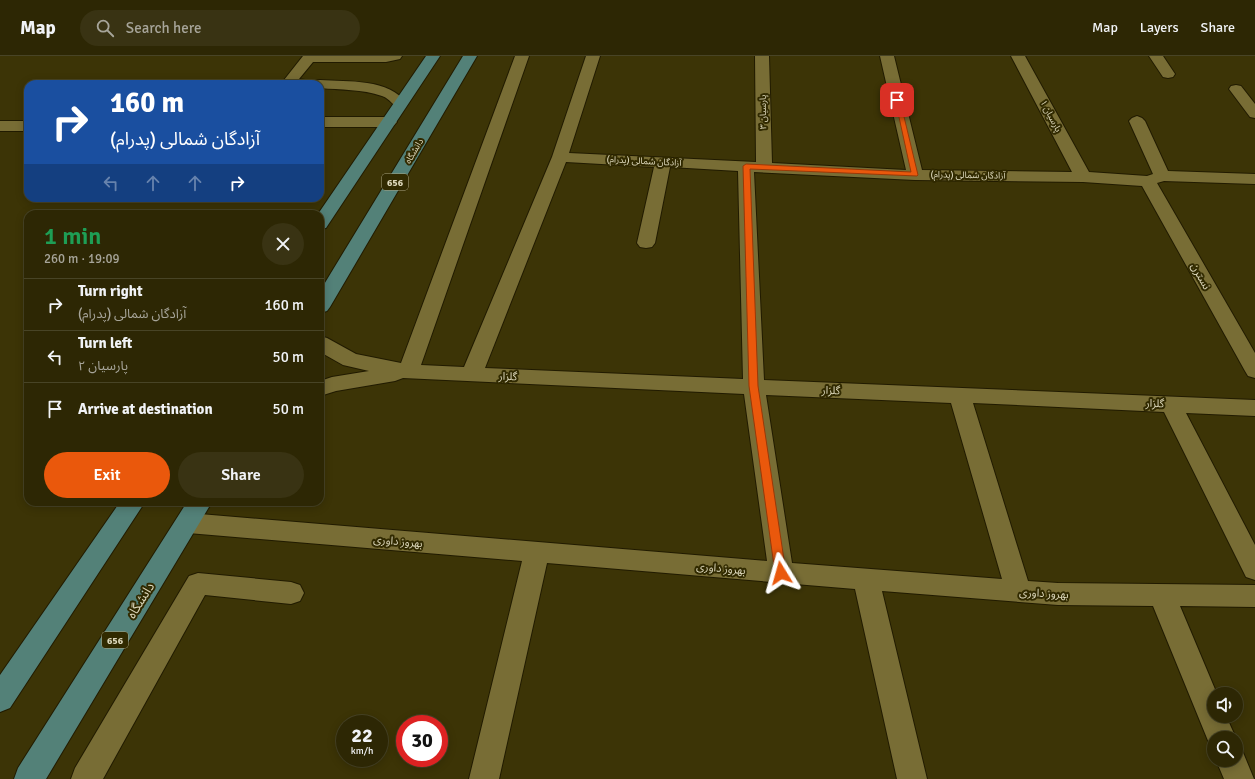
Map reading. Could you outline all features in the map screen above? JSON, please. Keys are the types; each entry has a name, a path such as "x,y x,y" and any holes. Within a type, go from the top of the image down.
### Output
{"main road":[{"path":"324,218 432,56"},
{"name":"دانشگاه","path":"324,300 470,56"},
{"path":"4,687 130,506"},
{"name":"دانشگاه","path":"29,779 194,512"}],"street":[{"path":"292,80 309,58 386,58 395,56"},
{"path":"408,372 522,56"},
{"path":"472,374 560,157 593,56"},
{"name":"پارسیان ۳","path":"762,56 755,167 754,386 781,573"},
{"path":"887,56 915,175"},
{"name":"پارسیان ۱","path":"1018,56 1083,177"},
{"path":"1156,56 1168,74"},
{"path":"324,84 372,88 390,94 400,104"},
{"path":"1236,89 1255,114"},
{"name":"نسترن","path":"1137,121 1155,178 1255,371"},
{"path":"324,122 389,122"},
{"path":"0,126 24,126"},
{"name":"آزادگان شمالی (پدرام)","path":"560,157 915,175 1255,179"},
{"path":"646,243 663,162"},
{"path":"324,345 350,360 408,372"},
{"path":"324,387 332,384 408,372"},
{"name":"گلزار","path":"408,372 1255,408"},
{"path":"960,395 1018,591"},
{"path":"1171,404 1255,570"},
{"name":"بهروز داوری","path":"194,512 537,552 781,573 1058,594 1255,596"},
{"path":"484,779 537,552"},
{"path":"866,579 912,779"},
{"path":"86,779 198,584 291,593"},
{"path":"1162,595 1218,731"},
{"path":"1234,767 1239,779"}],"route":[{"path":"781,573 754,386 746,166 915,175 897,100"}]}
